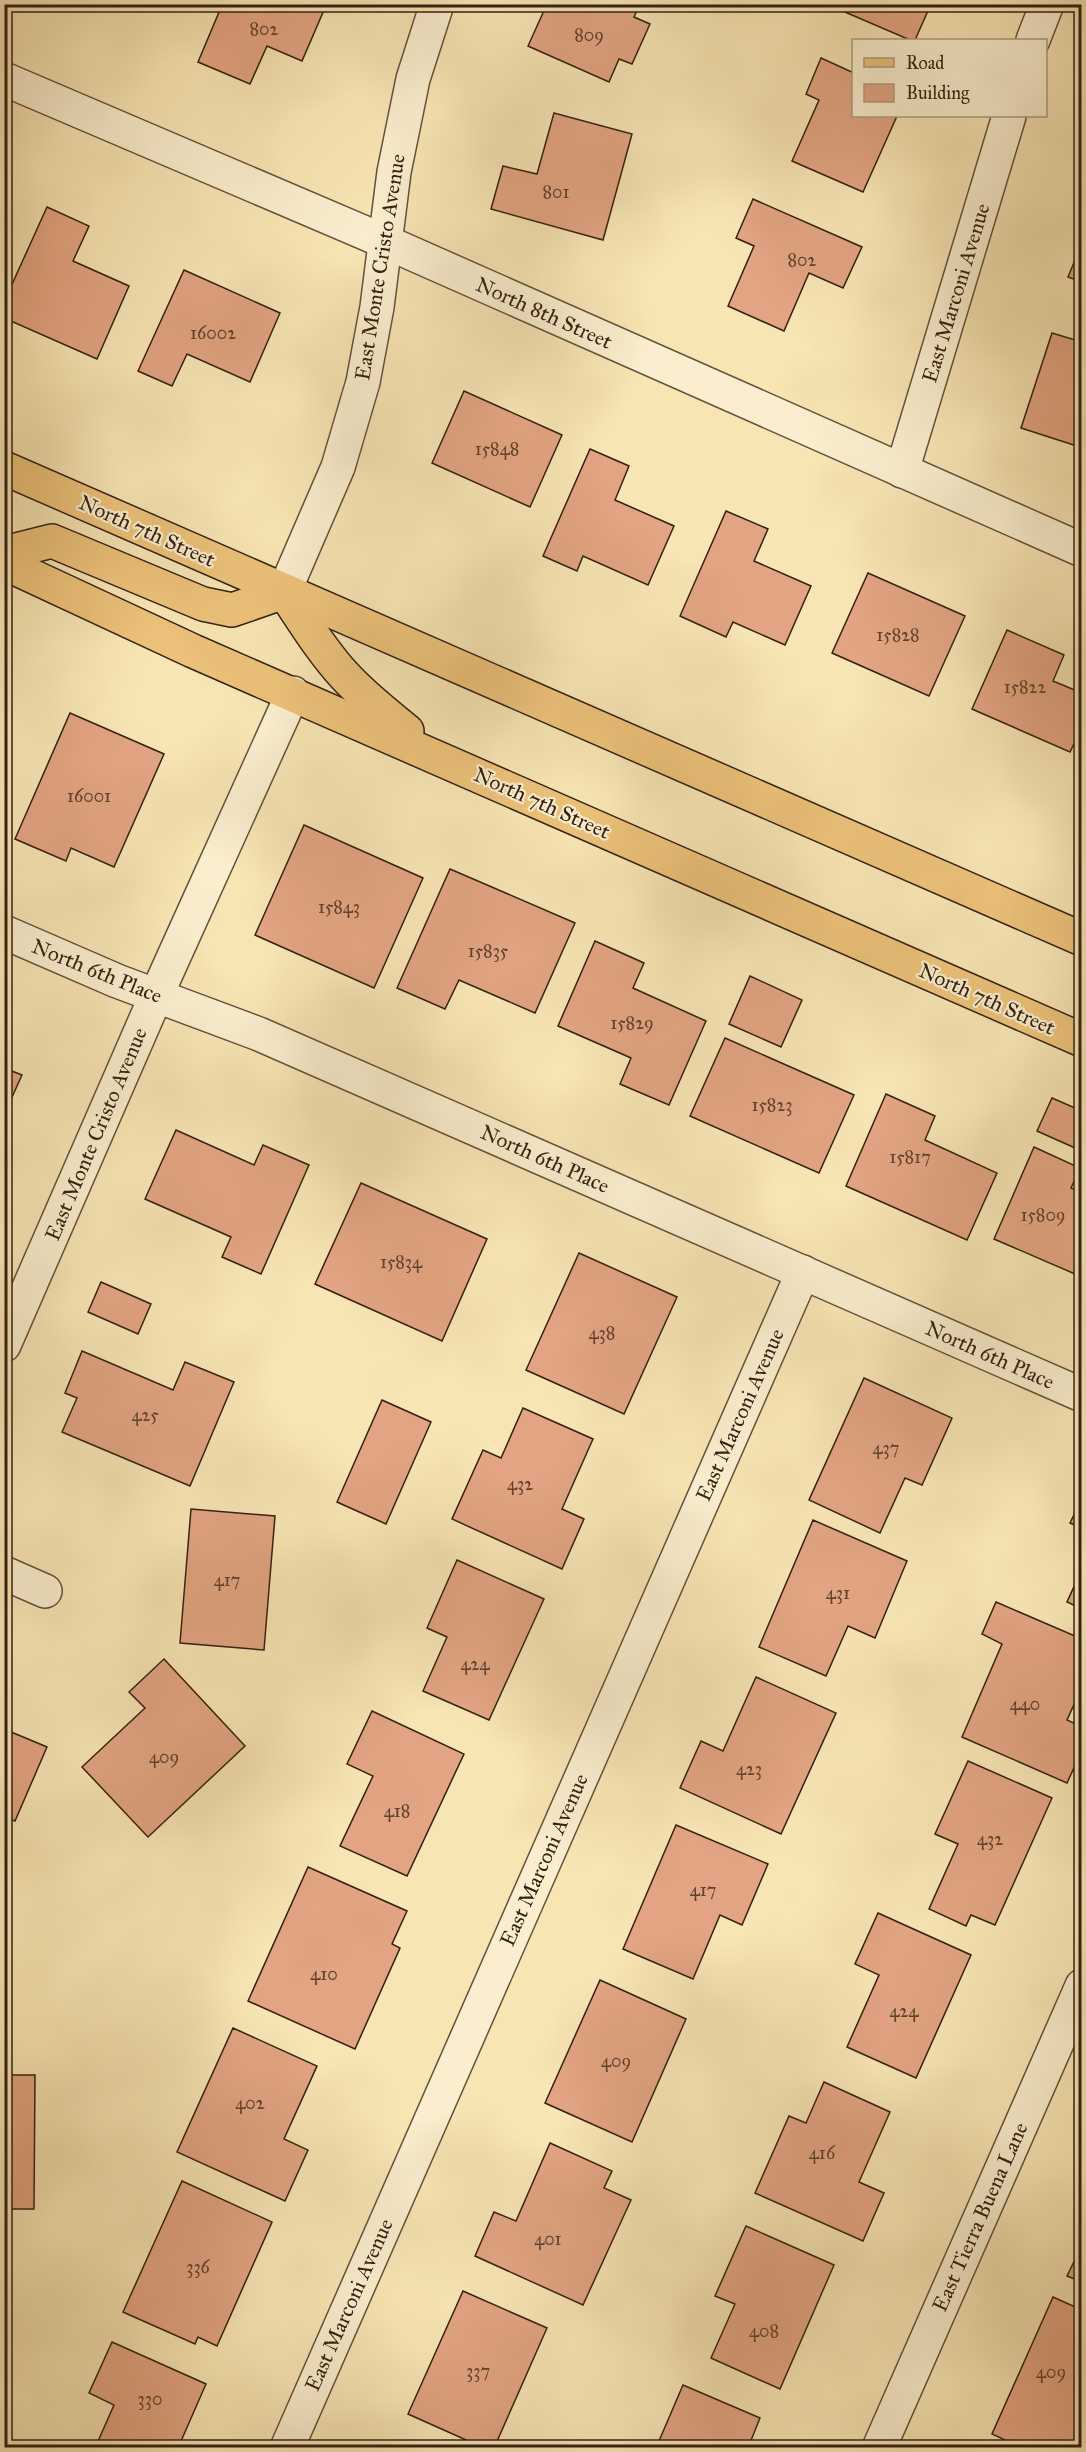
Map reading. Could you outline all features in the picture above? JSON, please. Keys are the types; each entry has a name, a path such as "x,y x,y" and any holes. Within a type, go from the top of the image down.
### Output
{"main road":[{"name":"North 7th Street","path":"4,468 1082,939"},
{"path":"4,553 52,541 203,604 232,610 284,591 318,644 343,675 367,699 441,758"},
{"name":"North 7th Street","path":"4,563 193,651 1082,1040"}],"street":[{"name":"East Monte Cristo Avenue","path":"284,591 341,457 363,382 377,307 394,172 413,79 437,4"},
{"path":"1033,39 1047,4"},
{"name":"North 8th Street","path":"4,79 386,242 1082,550"},
{"name":"East Marconi Avenue","path":"902,471 1009,117"},
{"name":"East Monte Cristo Avenue","path":"4,1345 156,996 293,693"},
{"name":"North 6th Place","path":"4,932 156,996 259,1034 1082,1395"},
{"name":"East Marconi Avenue","path":"286,2448 803,1272"},
{"path":"4,1573 45,1591"},
{"name":"East Tierra Buena Lane","path":"879,2448 1082,1986"}],"building":[{"path":"202,4 311,4 324,10 302,61 267,46 250,84 198,62 219,12"},
{"path":"547,4 640,4 634,17 650,24 632,64 619,59 609,82 528,46"},
{"path":"840,4 931,4 915,39 908,39 838,9"},
{"path":"821,58 852,72 852,117 897,117 863,192 792,161 819,100 806,94"},
{"path":"554,113 632,134 603,240 491,209 503,166 537,174"},
{"path":"753,199 862,247 843,288 809,273 784,331 728,306 754,246 736,238"},
{"path":"47,207 89,226 73,261 129,286 97,359 4,318 4,302"},
{"path":"1082,243 1082,282 1068,277"},
{"path":"184,270 280,313 250,382 187,354 172,386 138,371"},
{"path":"1052,333 1082,342 1082,442 1080,447 1021,428"},
{"path":"464,391 562,435 530,507 432,463"},
{"path":"590,449 629,466 615,500 674,526 648,585 583,556 577,571 543,556"},
{"path":"726,511 768,529 754,561 811,586 785,645 733,622 726,637 680,616"},
{"path":"868,573 965,616 929,696 832,653"},
{"path":"1007,630 1064,655 1053,681 1082,693 1082,727 1070,752 972,709"},
{"path":"70,713 164,754 114,867 71,848 66,861 15,839"},
{"path":"304,825 423,878 374,988 255,935"},
{"path":"450,869 575,923 535,1013 459,980 445,1009 397,988"},
{"path":"595,941 644,963 633,988 706,1021 669,1105 620,1084 631,1058 558,1026"},
{"path":"750,976 802,1000 781,1047 729,1024"},
{"path":"725,1038 854,1095 819,1173 690,1116"},
{"path":"4,1068 22,1075 4,1115"},
{"path":"886,1094 935,1116 925,1140 997,1173 967,1240 846,1186"},
{"path":"1052,1098 1082,1111 1082,1151 1037,1131"},
{"path":"176,1130 254,1165 263,1145 309,1165 261,1274 222,1257 231,1237 145,1199"},
{"path":"1034,1147 1080,1168 1071,1188 1082,1192 1082,1277 994,1239"},
{"path":"361,1183 487,1239 442,1341 315,1284"},
{"path":"579,1253 677,1297 624,1414 526,1370"},
{"path":"101,1282 151,1304 138,1334 88,1312"},
{"path":"82,1351 173,1390 185,1362 234,1382 190,1486 62,1432 77,1398 65,1393"},
{"path":"864,1378 952,1418 922,1485 905,1478 880,1533 809,1500"},
{"path":"382,1400 431,1422 386,1524 337,1502"},
{"path":"523,1408 593,1439 562,1509 584,1519 562,1569 452,1519 483,1450 501,1458"},
{"path":"1082,1498 1082,1528 1070,1523"},
{"path":"191,1509 275,1516 264,1650 180,1643"},
{"path":"813,1520 907,1561 875,1638 848,1626 826,1676 759,1647"},
{"path":"457,1560 544,1599 489,1720 423,1691 447,1637 427,1628"},
{"path":"1082,1569 1082,1609 1067,1602"},
{"path":"996,1602 1082,1639 1082,1687 1067,1720 1082,1727 1082,1750 1067,1783 962,1737 1002,1644 982,1634"},
{"path":"164,1659 245,1746 148,1837 82,1767 145,1708 129,1692"},
{"path":"756,1677 836,1713 781,1834 680,1788 701,1741 723,1751"},
{"path":"372,1711 464,1754 407,1876 340,1846 373,1776 347,1764"},
{"path":"4,1729 47,1747 15,1821 4,1817"},
{"path":"968,1761 1052,1798 995,1925 971,1915 966,1926 929,1909 958,1844 935,1834"},
{"path":"676,1825 768,1864 742,1925 720,1915 693,1979 623,1949"},
{"path":"308,1867 407,1911 392,1944 400,1948 355,2049 248,2001"},
{"path":"878,1913 971,1955 916,2078 847,2047 879,1975 855,1964"},
{"path":"600,1980 686,2019 632,2142 545,2103"},
{"path":"233,2028 317,2066 284,2139 308,2150 285,2201 177,2152"},
{"path":"4,2075 35,2075 34,2209 4,2209"},
{"path":"824,2082 890,2112 859,2182 884,2193 863,2241 755,2193 789,2116 806,2123"},
{"path":"550,2143 612,2171 604,2188 631,2200 583,2305 475,2256 494,2212 516,2221"},
{"path":"182,2181 272,2222 217,2346 198,2337 195,2344 123,2312"},
{"path":"746,2226 834,2265 780,2389 711,2358 735,2304 715,2296"},
{"path":"1082,2245 1082,2282 1067,2276"},
{"path":"463,2291 547,2328 494,2448 484,2448 408,2414"},
{"path":"1053,2297 1082,2310 1082,2448 1022,2448 992,2434"},
{"path":"112,2342 206,2384 178,2448 95,2448 114,2405 89,2393"},
{"path":"683,2385 760,2418 748,2448 656,2448"}]}
